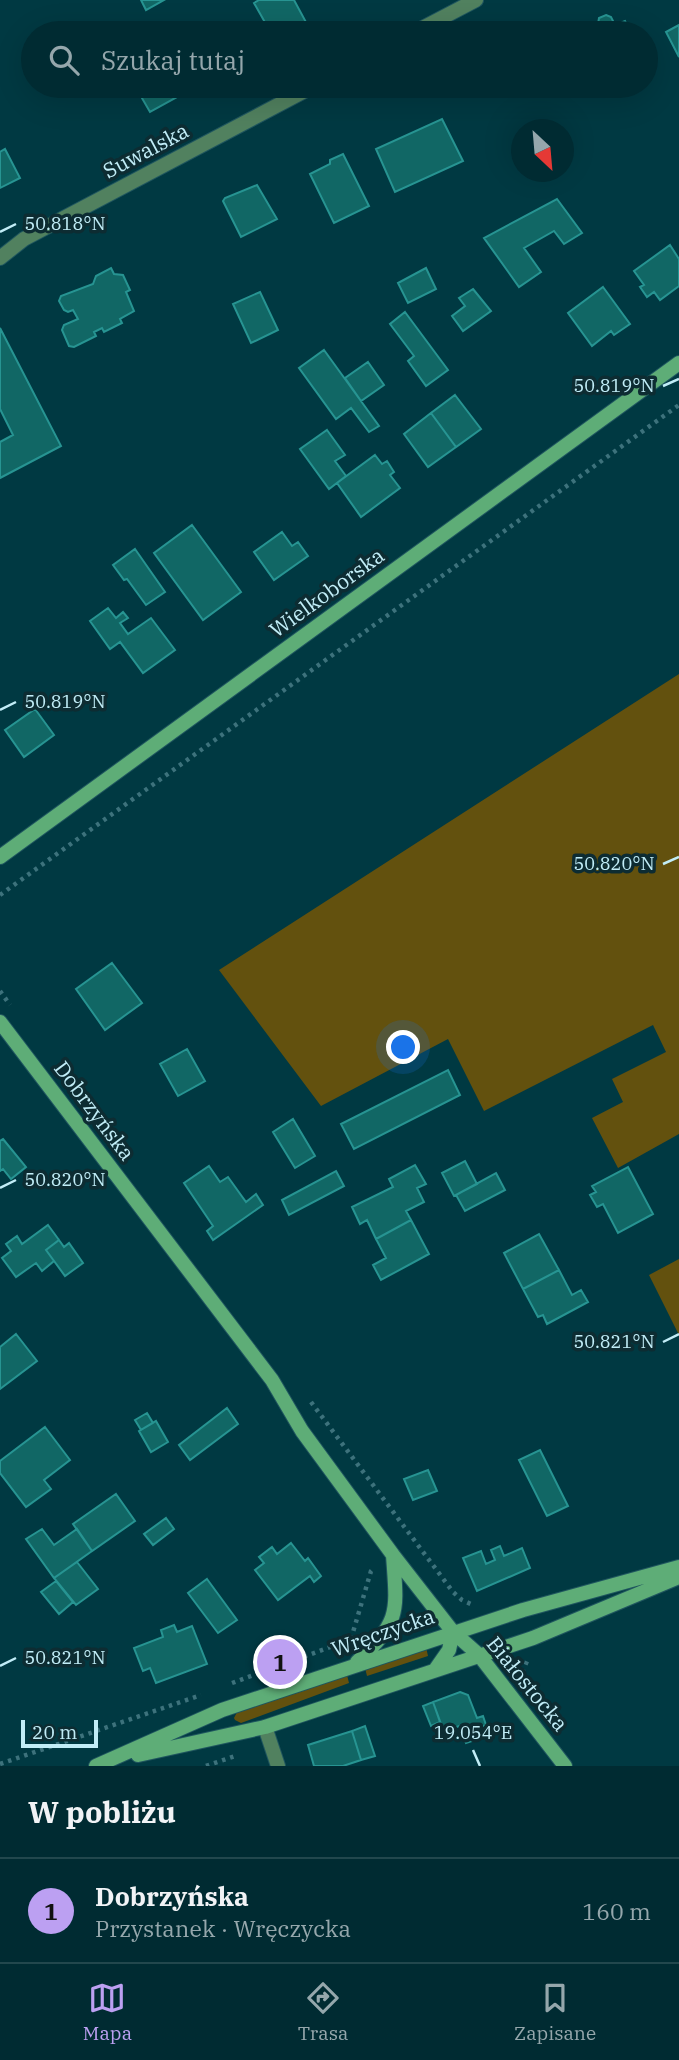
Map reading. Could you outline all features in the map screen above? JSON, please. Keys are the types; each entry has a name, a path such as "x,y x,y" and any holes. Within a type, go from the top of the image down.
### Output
{"street":[{"path":"436,21 476,0"},
{"name":"Suwalska","path":"0,258 24,239 291,98"},
{"name":"Wielkoborska","path":"0,857 679,363"},
{"name":"Dobrzyńska","path":"0,1022 272,1380 295,1422 453,1632"},
{"path":"352,1666 382,1638 391,1623 396,1602 393,1555"},
{"name":"Wręczycka","path":"102,1764 222,1710 523,1609 679,1567"},
{"name":"Wręczycka","path":"102,1764 265,1727 533,1638 679,1577"},
{"path":"435,1670 449,1650 453,1632"},
{"name":"Białostocka","path":"453,1632 479,1655 565,1766"},
{"path":"265,1727 278,1766"}],"path":[{"path":"0,895 679,405"},
{"path":"222,1687 352,1639 371,1571 415,1541 462,1600 482,1607"},
{"path":"344,1642 346,1648"},
{"path":"508,1691 525,1682 525,1663 529,1658 539,1655"},
{"path":"0,1765 209,1692"},
{"path":"206,1766 243,1754"}],"shaded area":[{"path":"679,674 679,1134 618,1168 592,1118 623,1102 612,1079 666,1052 653,1025 484,1111 448,1039 321,1106 219,970"},
{"path":"679,1259 679,1335 649,1275"},
{"path":"426,1647 428,1656 367,1676 365,1668"},
{"path":"347,1675 349,1683 241,1723 234,1718 237,1712"}],"building":[{"path":"141,0 164,0 146,10"},
{"path":"259,0 294,0 305,21 264,21 254,3"},
{"path":"606,15 613,21 598,21"},
{"path":"679,25 679,57 666,32"},
{"path":"142,98 175,98 150,112"},
{"path":"442,119 463,161 395,192 376,149"},
{"path":"5,149 20,178 0,188 0,152"},
{"path":"343,154 369,206 334,223 310,174"},
{"path":"257,185 277,219 241,237 223,201"},
{"path":"557,199 582,233 564,244 554,231 524,248 541,272 519,287 484,238"},
{"path":"670,245 679,259 679,286 660,300 654,292 647,297 640,287 644,285 634,271"},
{"path":"111,268 114,274 123,275 130,290 126,292 134,311 120,319 122,323 104,332 102,328 94,332 96,336 74,347 69,346 62,330 64,325 78,319 73,310 64,310 59,301 61,296 93,284 96,276"},
{"path":"426,268 436,289 408,303 398,283"},
{"path":"603,287 630,324 614,335 611,331 592,346 568,313"},
{"path":"473,289 491,311 463,331 452,316 465,306 459,298"},
{"path":"260,292 278,330 251,343 233,304"},
{"path":"405,312 448,370 426,386 408,361 414,356 390,324"},
{"path":"0,328 61,446 0,478 0,442 13,435 0,409"},
{"path":"324,350 379,426 369,432 351,408 336,419 299,368"},
{"path":"368,362 384,385 361,401 345,378"},
{"path":"455,395 481,429 456,447 431,413"},
{"path":"431,413 456,447 428,467 404,434"},
{"path":"327,430 345,455 335,461 346,476 329,489 300,449"},
{"path":"375,455 382,464 387,461 394,472 390,475 400,488 361,517 337,483"},
{"path":"192,525 241,592 203,620 154,553"},
{"path":"282,532 292,546 298,542 308,556 274,580 254,552"},
{"path":"135,549 165,592 146,605 113,565"},
{"path":"108,608 116,618 123,612 128,618 120,623 128,634 151,618 175,650 143,673 120,642 110,649 90,621"},
{"path":"35,709 54,735 24,757 5,730"},
{"path":"112,963 142,1003 105,1030 76,989"},
{"path":"187,1049 205,1081 178,1096 160,1064"},
{"path":"448,1070 460,1095 354,1149 341,1124"},
{"path":"293,1119 315,1156 295,1168 273,1132"},
{"path":"3,1139 26,1167 11,1179 3,1169 0,1171 0,1141"},
{"path":"465,1161 477,1184 454,1196 442,1173"},
{"path":"415,1165 426,1184 417,1188 424,1202 406,1211 411,1220 376,1239 367,1220 360,1224 352,1207 393,1187 389,1179"},
{"path":"209,1166 220,1182 228,1177 246,1202 256,1194 263,1205 213,1240 207,1231 213,1226 184,1183"},
{"path":"628,1167 653,1214 618,1233 603,1204 597,1207 590,1195 596,1192 592,1186"},
{"path":"336,1171 344,1186 289,1215 282,1200"},
{"path":"496,1173 505,1190 465,1211 456,1195"},
{"path":"411,1220 429,1254 381,1280 373,1265 386,1258 376,1239"},
{"path":"48,1225 59,1240 46,1250 54,1261 42,1271 36,1263 16,1277 2,1258 11,1251 6,1244 17,1236 22,1244"},
{"path":"539,1234 559,1270 523,1289 504,1253"},
{"path":"59,1240 64,1247 69,1243 83,1263 65,1276 46,1250"},
{"path":"559,1270 572,1295 581,1290 588,1302 547,1324 543,1315 538,1317 523,1289"},
{"path":"16,1334 37,1361 0,1389 0,1347"},
{"path":"227,1408 238,1424 190,1460 179,1445"},
{"path":"147,1413 153,1423 141,1430 135,1420"},
{"path":"156,1421 168,1442 151,1452 139,1431"},
{"path":"45,1427 70,1460 44,1480 51,1489 26,1507 0,1473 0,1461"},
{"path":"540,1450 568,1506 547,1516 519,1460"},
{"path":"428,1470 437,1491 413,1500 404,1479"},
{"path":"116,1494 135,1521 92,1551 73,1524"},
{"path":"166,1518 174,1529 153,1545 144,1534"},
{"path":"42,1529 54,1545 77,1529 92,1551 54,1578 26,1539"},
{"path":"291,1543 305,1561 308,1558 321,1576 314,1582 310,1576 278,1600 255,1570 264,1563 259,1557 272,1547 277,1554"},
{"path":"500,1546 504,1556 522,1548 530,1568 477,1591 463,1558 481,1551 486,1564 495,1560 491,1550"},
{"path":"77,1562 98,1589 76,1605 54,1578"},
{"path":"207,1579 237,1620 218,1633 188,1593"},
{"path":"56,1581 73,1602 59,1614 41,1592"},
{"path":"174,1625 177,1632 192,1626 207,1664 156,1683 150,1668 143,1671 134,1648 163,1637 161,1630"},
{"path":"282,1659 283,1663 266,1670 265,1666"},
{"path":"460,1692 468,1695 477,1718 483,1716 486,1725 480,1727 484,1737 466,1743 459,1726 444,1732 433,1702"},
{"path":"433,1702 440,1722 431,1726 423,1706"},
{"path":"365,1726 375,1756 361,1760 352,1731"},
{"path":"352,1731 361,1760 343,1766 314,1766 308,1745"}],"place":[{"name":"Dobrzyńska","path":"280,1662"}]}
